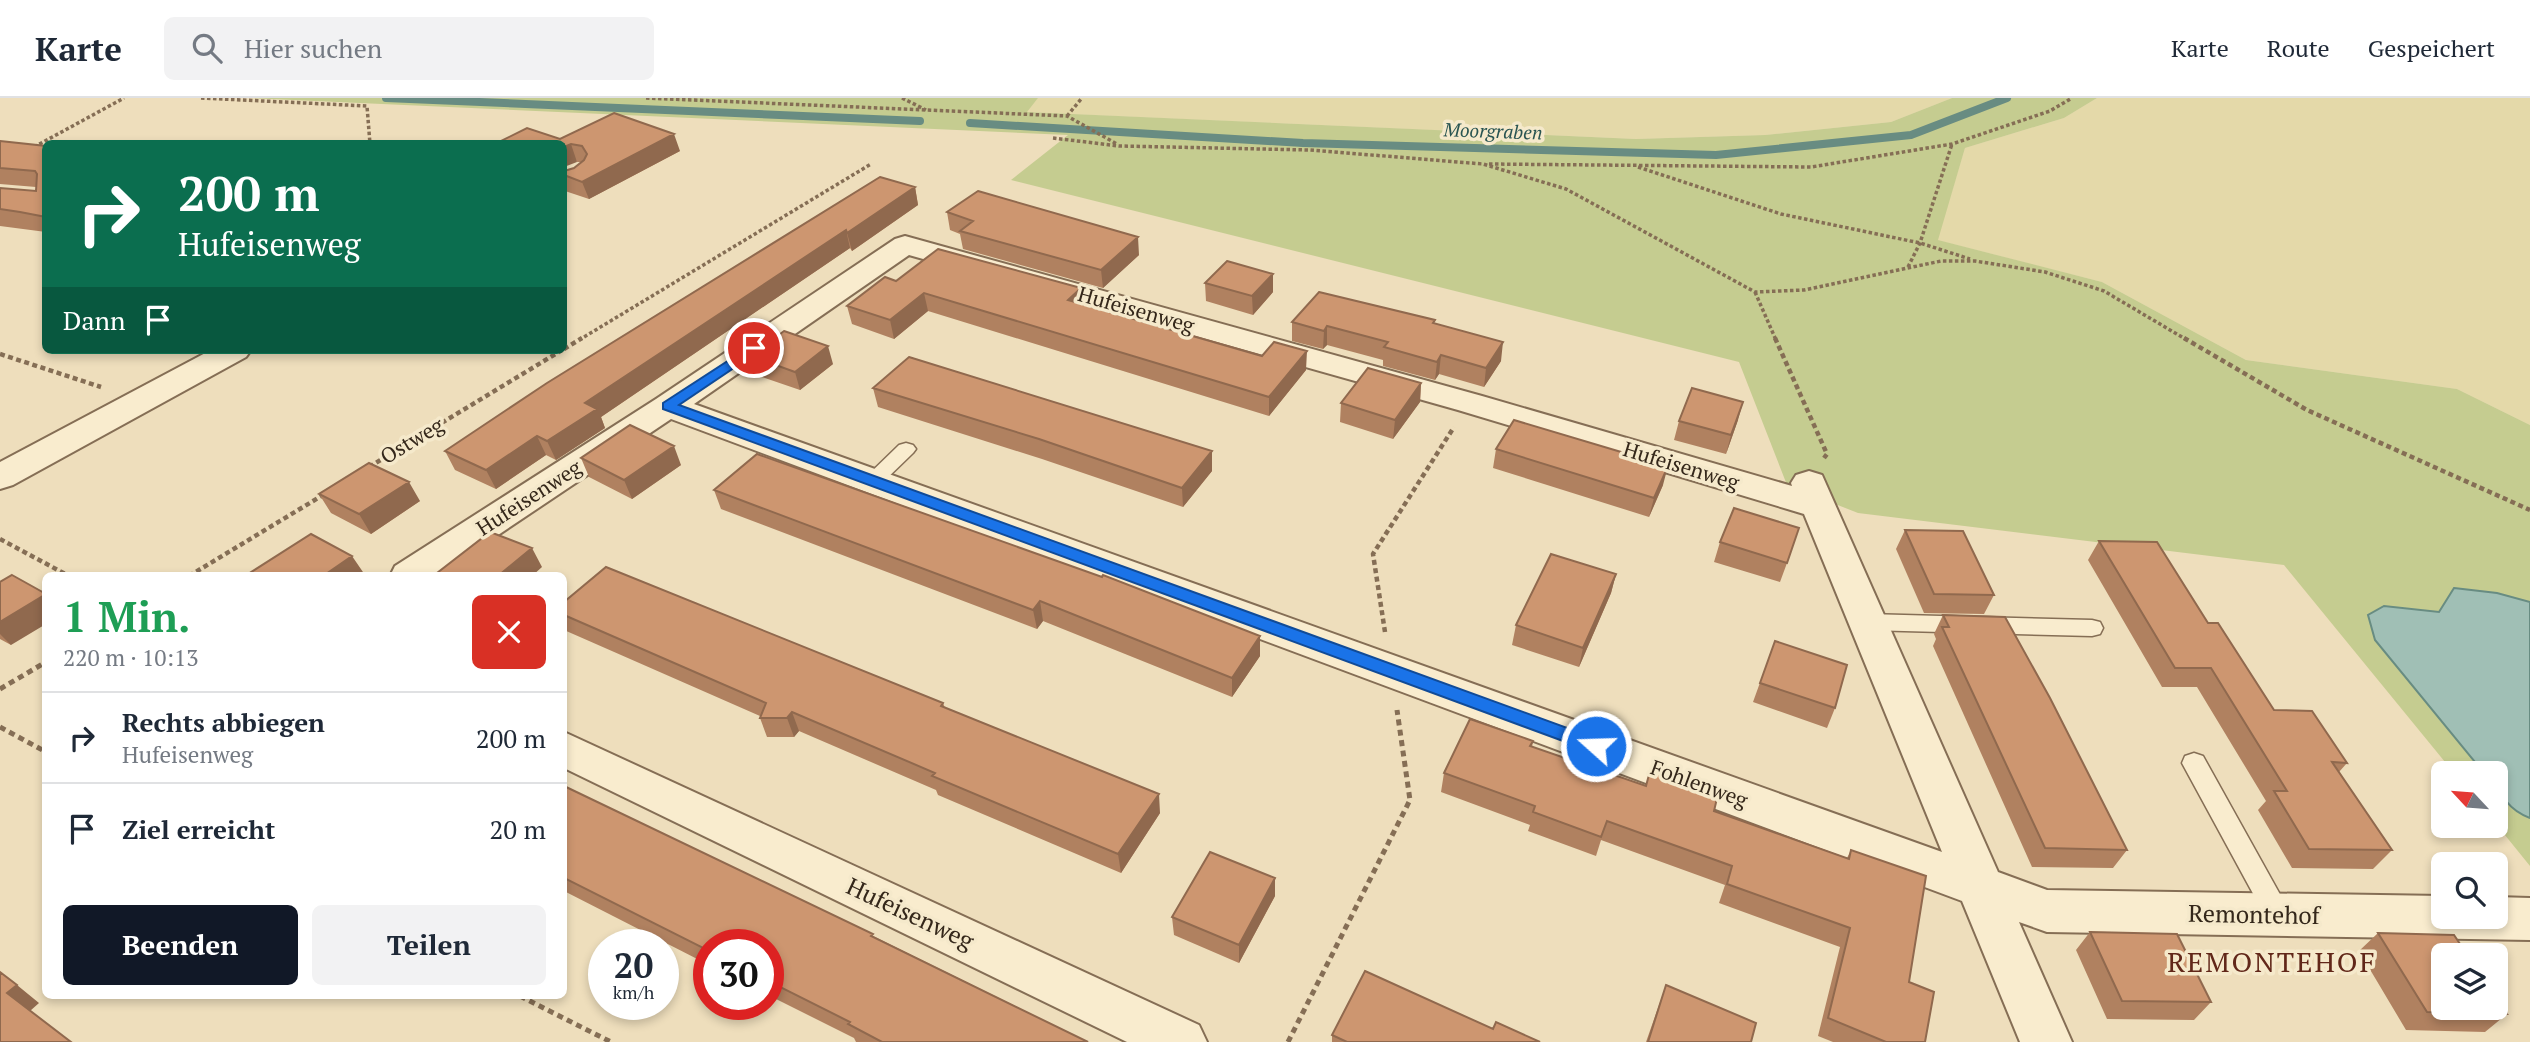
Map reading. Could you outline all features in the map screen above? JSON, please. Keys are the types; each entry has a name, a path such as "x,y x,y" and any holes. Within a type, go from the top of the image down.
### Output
{"street":[{"name":"Hufeisenweg","path":"415,572 668,406 905,245 1470,403 1813,494"},
{"path":"0,477 227,354"},
{"name":"Fohlenweg","path":"668,406 1981,888"},
{"path":"1813,494 2046,1042"},
{"name":"Hufeisenweg","path":"567,750 1181,1042"},
{"name":"Remontehof","path":"1981,888 2047,911 2530,919"}],"lane":[{"path":"873,481 906,449"},
{"path":"1867,622 2092,628"},
{"path":"2194,763 2278,915"}],"path":[{"path":"48,140 124,98"},
{"path":"201,98 367,106 370,140"},
{"path":"646,98 1067,116 1119,145"},
{"path":"902,98 930,112"},
{"path":"1067,116 1082,98"},
{"path":"1053,138 1119,145 1310,150 1483,164 1811,167 1952,144 2050,111 2072,98"},
{"path":"34,148 42,144"},
{"path":"1908,267 1920,243 1952,144"},
{"name":"Ostweg","path":"567,348 871,163"},
{"path":"1483,164 1566,189 1755,292 1804,290 1941,261 1975,261 2045,272 2104,291 2307,410 2530,510"},
{"path":"1634,166 1781,214 1920,243 1975,261"},
{"path":"1755,292 1827,454 1813,494"},
{"path":"0,354 138,400"},
{"name":"Ostweg","path":"364,470 556,354"},
{"path":"1288,1042 1410,800 1373,554 1470,403"},
{"path":"196,572 329,491"},
{"path":"0,540 61,572"},
{"path":"0,689 42,664"},
{"path":"0,727 42,749"},
{"path":"526,999 611,1042"}],"shaded area":[{"path":"1038,98 1952,98 1891,122 1765,135 1636,139 1026,112"},
{"path":"2097,98 2530,98 2530,425 2457,389 2246,360 2102,282 1937,240 1965,148 2064,118"}],"green space":[{"path":"251,98 1038,98 1027,112 1636,139 1765,135 1891,122 1952,98 2097,98 2064,118 1965,148 1938,240 2102,282 2246,360 2457,389 2530,425 2530,866 2507,838 2508,761 2444,761 2284,565 1858,513 1787,485 1739,362 1011,180 1068,135"}],"water":[{"path":"2454,588 2497,593 2530,602 2530,818 2508,803 2508,761 2474,761 2375,640 2368,615 2384,606 2439,612"}],"building":[{"path":"614,113 674,134 582,182 567,176 567,170 584,160 587,154 582,146 567,146 567,140 503,140 527,128 560,139"},
{"path":"0,141 42,146 42,216 0,209 0,188 36,191 37,174 35,171 0,168"},
{"path":"880,177 915,187 585,403 597,409 547,441 537,436 486,470 445,451 547,383"},
{"path":"978,191 1138,237 1101,270 960,231 973,221 947,212"},
{"path":"938,249 1081,288 1068,300 1262,356 1274,342 1307,351 1269,397 924,293 890,320 847,306 885,277 896,281"},
{"path":"1227,261 1273,274 1252,296 1205,283"},
{"path":"1319,292 1435,320 1433,323 1503,342 1486,368 1441,355 1437,362 1384,347 1388,342 1327,326 1324,331 1292,322"},
{"path":"784,331 828,346 795,372 751,356"},
{"path":"909,357 1212,451 1182,488 1039,439 873,388"},
{"path":"1368,368 1421,383 1395,420 1341,403"},
{"path":"1692,388 1743,402 1731,435 1679,421"},
{"path":"1514,420 1668,466 1654,498 1496,449"},
{"path":"630,425 674,446 624,480 581,458"},
{"path":"757,454 1102,577 1103,575 1260,636 1232,678 1040,601 1033,610 714,490"},
{"path":"369,463 409,482 359,514 319,494"},
{"path":"1734,508 1799,528 1787,563 1720,542"},
{"path":"1905,530 1963,531 1994,595 1934,594"},
{"path":"490,532 532,548 503,572 438,572"},
{"path":"311,534 352,556 329,572 251,572"},
{"path":"2099,541 2157,542 2208,623 2218,623 2274,710 2312,711 2347,763 2332,762 2392,850 2309,849 2274,791 2287,791 2211,668 2175,668"},
{"path":"1551,554 1616,574 1583,648 1516,625"},
{"path":"606,567 943,703 941,706 1159,794 1118,854 932,776 935,773 792,712 787,718 760,718 766,703 567,616 567,600"},
{"path":"12,575 42,592 42,596 0,622 0,582"},
{"path":"1943,615 2005,617 2050,698 2127,850 2045,848 1942,627 1949,627"},
{"path":"1775,641 1847,665 1835,708 1760,683"},
{"path":"1470,719 1533,741 1530,746 1646,786 1650,771 1718,794 1714,811 1849,859 1851,850 1926,876 1909,982 1934,992 1925,1042 1886,1042 1828,1018 1850,928 1727,884 1732,866 1607,821 1601,837 1533,812 1535,806 1444,773"},
{"path":"567,787 873,934 871,936 1088,1042 882,1042 848,1024 850,1022 784,989 784,929 693,929 693,943 679,936 679,929 665,929 567,880"},
{"path":"1210,852 1275,878 1239,945 1172,917"},
{"path":"2090,932 2177,934 2211,1002 2122,1001"},
{"path":"2378,933 2454,935 2459,943 2431,943 2431,1012 2427,1012"},
{"path":"1365,971 1493,1029 1496,1022 1540,1042 1347,1042 1332,1035"},
{"path":"0,972 17,985 7,993 71,1042 0,1042"},
{"path":"1666,985 1756,1023 1751,1042 1648,1042"}],"waterway":[{"name":"Moorgraben","path":"386,98 920,121"},
{"name":"Moorgraben","path":"970,123 1303,143 1716,155 1911,135 2007,98"}],"district":[{"name":"REMONTEHOF","path":"2272,962"}],"route":[{"path":"754,348 668,406 1596,746"}]}
